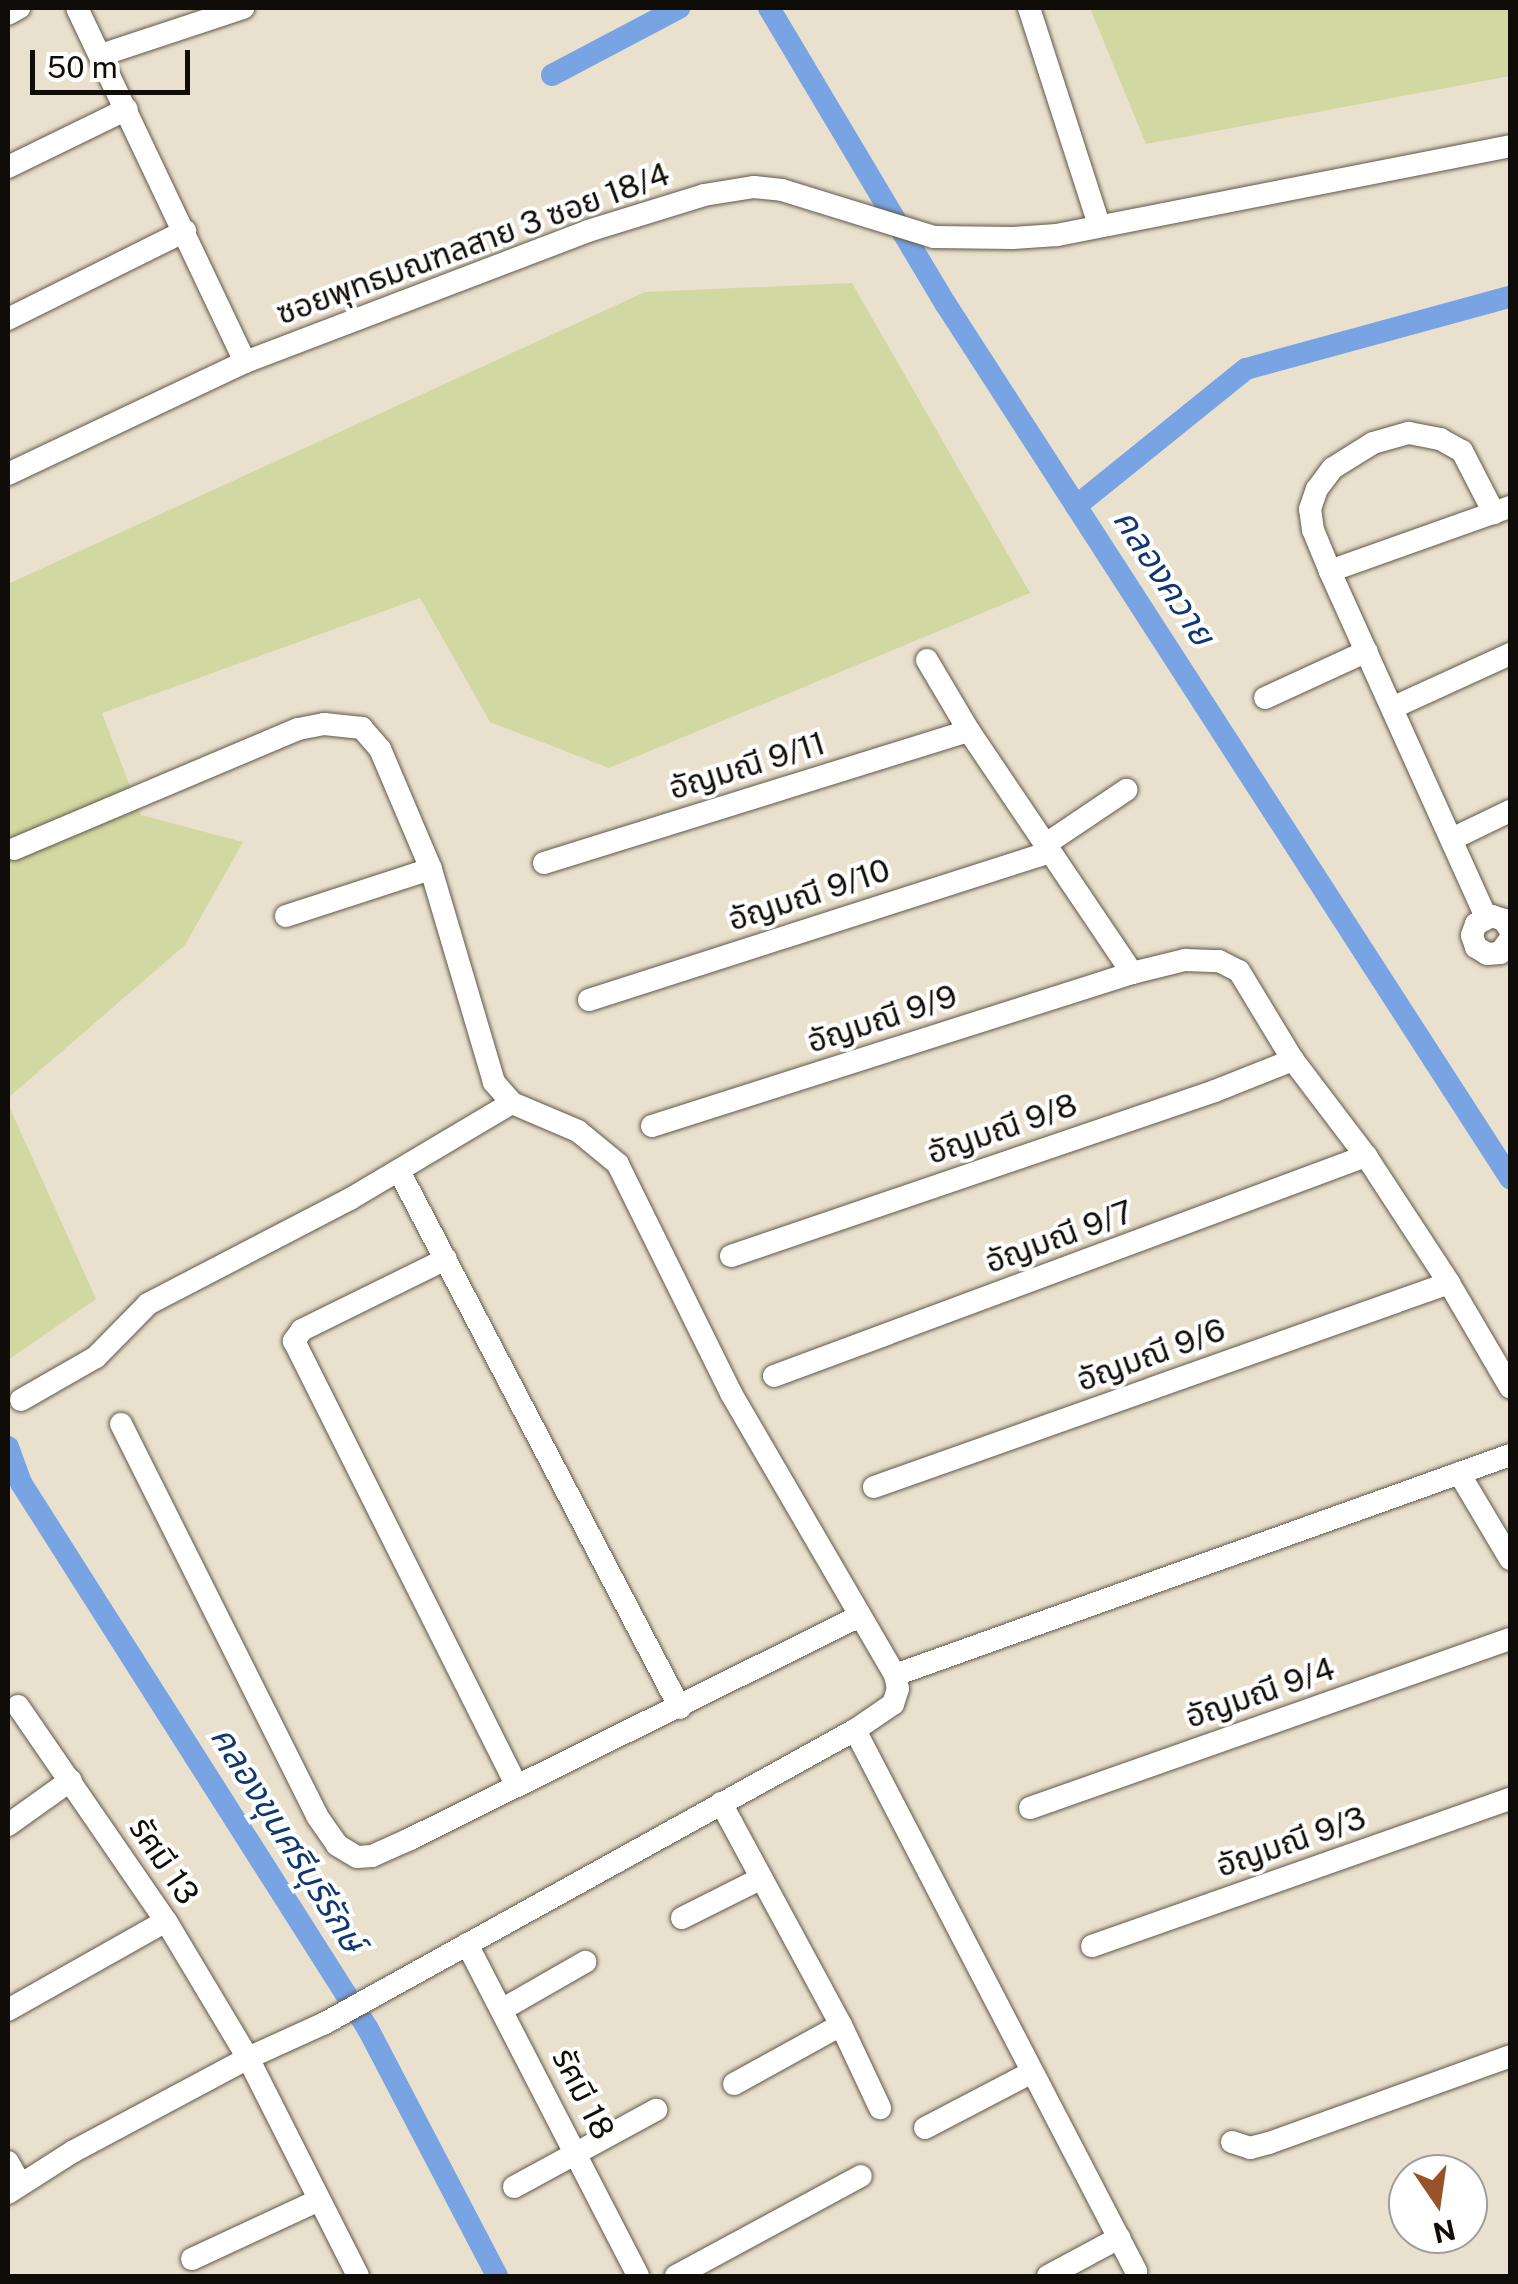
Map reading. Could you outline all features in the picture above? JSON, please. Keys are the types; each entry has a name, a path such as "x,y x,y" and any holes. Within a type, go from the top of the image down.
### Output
{"street":[{"path":"8,14 18,8"},
{"path":"77,8 245,362"},
{"path":"102,55 243,8"},
{"path":"1029,8 1098,226"},
{"path":"8,167 127,109"},
{"name":"ซอยพุทธมณฑลสาย 3 ซอย 18/4","path":"8,474 245,362 588,231 704,195 754,187 782,190 934,236 1013,238 1098,226 1510,146"},
{"path":"8,319 184,232"},
{"path":"1330,571 1502,510 1462,451 1440,439 1409,434 1372,442 1333,468 1313,499 1313,530 1330,571 1486,917"},
{"path":"1265,698 1367,651"},
{"path":"1392,708 1510,654"},
{"path":"927,660 969,731 1132,973"},
{"path":"8,2162 14,2189 248,2058 325,2023 855,1730 893,1704 898,1689 895,1675 731,1392 618,1164 578,1131 512,1103 494,1082 431,868 380,749 362,728 346,724 298,730 14,848"},
{"name":"อัญมณี 9/11","path":"544,863 969,731"},
{"name":"อัญมณี 9/10","path":"589,1000 1048,848 1126,790"},
{"path":"1452,839 1510,811"},
{"path":"286,916 431,868"},
{"path":"1486,917 1504,920 1509,943 1487,954 1476,947 1473,929 1486,917"},
{"name":"อัญมณี 9/9","path":"652,1126 1132,973 1185,960 1219,960 1239,971 1293,1060 1366,1156 1450,1284 1510,1387"},
{"name":"อัญมณี 9/8","path":"732,1256 1215,1091 1293,1060"},
{"path":"21,1400 96,1356 148,1304 399,1171 512,1103"},
{"name":"อัญมณี 9/7","path":"774,1376 1366,1156"},
{"path":"399,1171 680,1708"},
{"path":"446,1259 302,1330 294,1341 516,1785"},
{"name":"อัญมณี 9/6","path":"874,1488 1450,1284"},
{"path":"121,1424 317,1816 337,1845 357,1857 372,1856 680,1708 860,1616"},
{"path":"895,1675 1510,1455"},
{"path":"1458,1473 1510,1559"},
{"name":"อัญมณี 9/4","path":"1030,1808 1510,1640"},
{"name":"รัศมี 13","path":"18,1706 166,1921 248,2058 358,2276"},
{"path":"855,1730 1136,2271"},
{"path":"8,1825 70,1780"},
{"name":"อัญมณี 9/3","path":"1092,1946 1510,1800"},
{"path":"721,1803 841,2025 880,2108"},
{"path":"682,1918 762,1878"},
{"path":"8,2010 166,1921"},
{"name":"รัศมี 18","path":"467,1944 638,2276"},
{"path":"503,2009 585,1962"},
{"path":"734,2084 841,2025"},
{"path":"1232,2142 1250,2148 1269,2143 1510,2056"},
{"path":"926,2128 1032,2072"},
{"path":"514,2187 656,2110"},
{"path":"676,2276 861,2176"},
{"path":"192,2259 319,2200"},
{"path":"1048,2276 1119,2238"}],"green space":[{"path":"1090,8 1510,8 1510,76 1146,144"},
{"path":"852,283 1030,593 609,768 490,722 420,598 102,713 141,815 243,842 185,945 8,1098 8,584 645,292"},
{"path":"8,1104 96,1299 8,1360"}],"waterway":[{"name":"คลองควาย","path":"552,75 679,8"},
{"name":"คลองควาย","path":"769,8 945,303 1510,1178"},
{"path":"1076,506 1246,369 1510,297"},
{"name":"คลองขุนศรีบุรีรักษ์","path":"8,1447 21,1483 368,2029 497,2276"}]}
